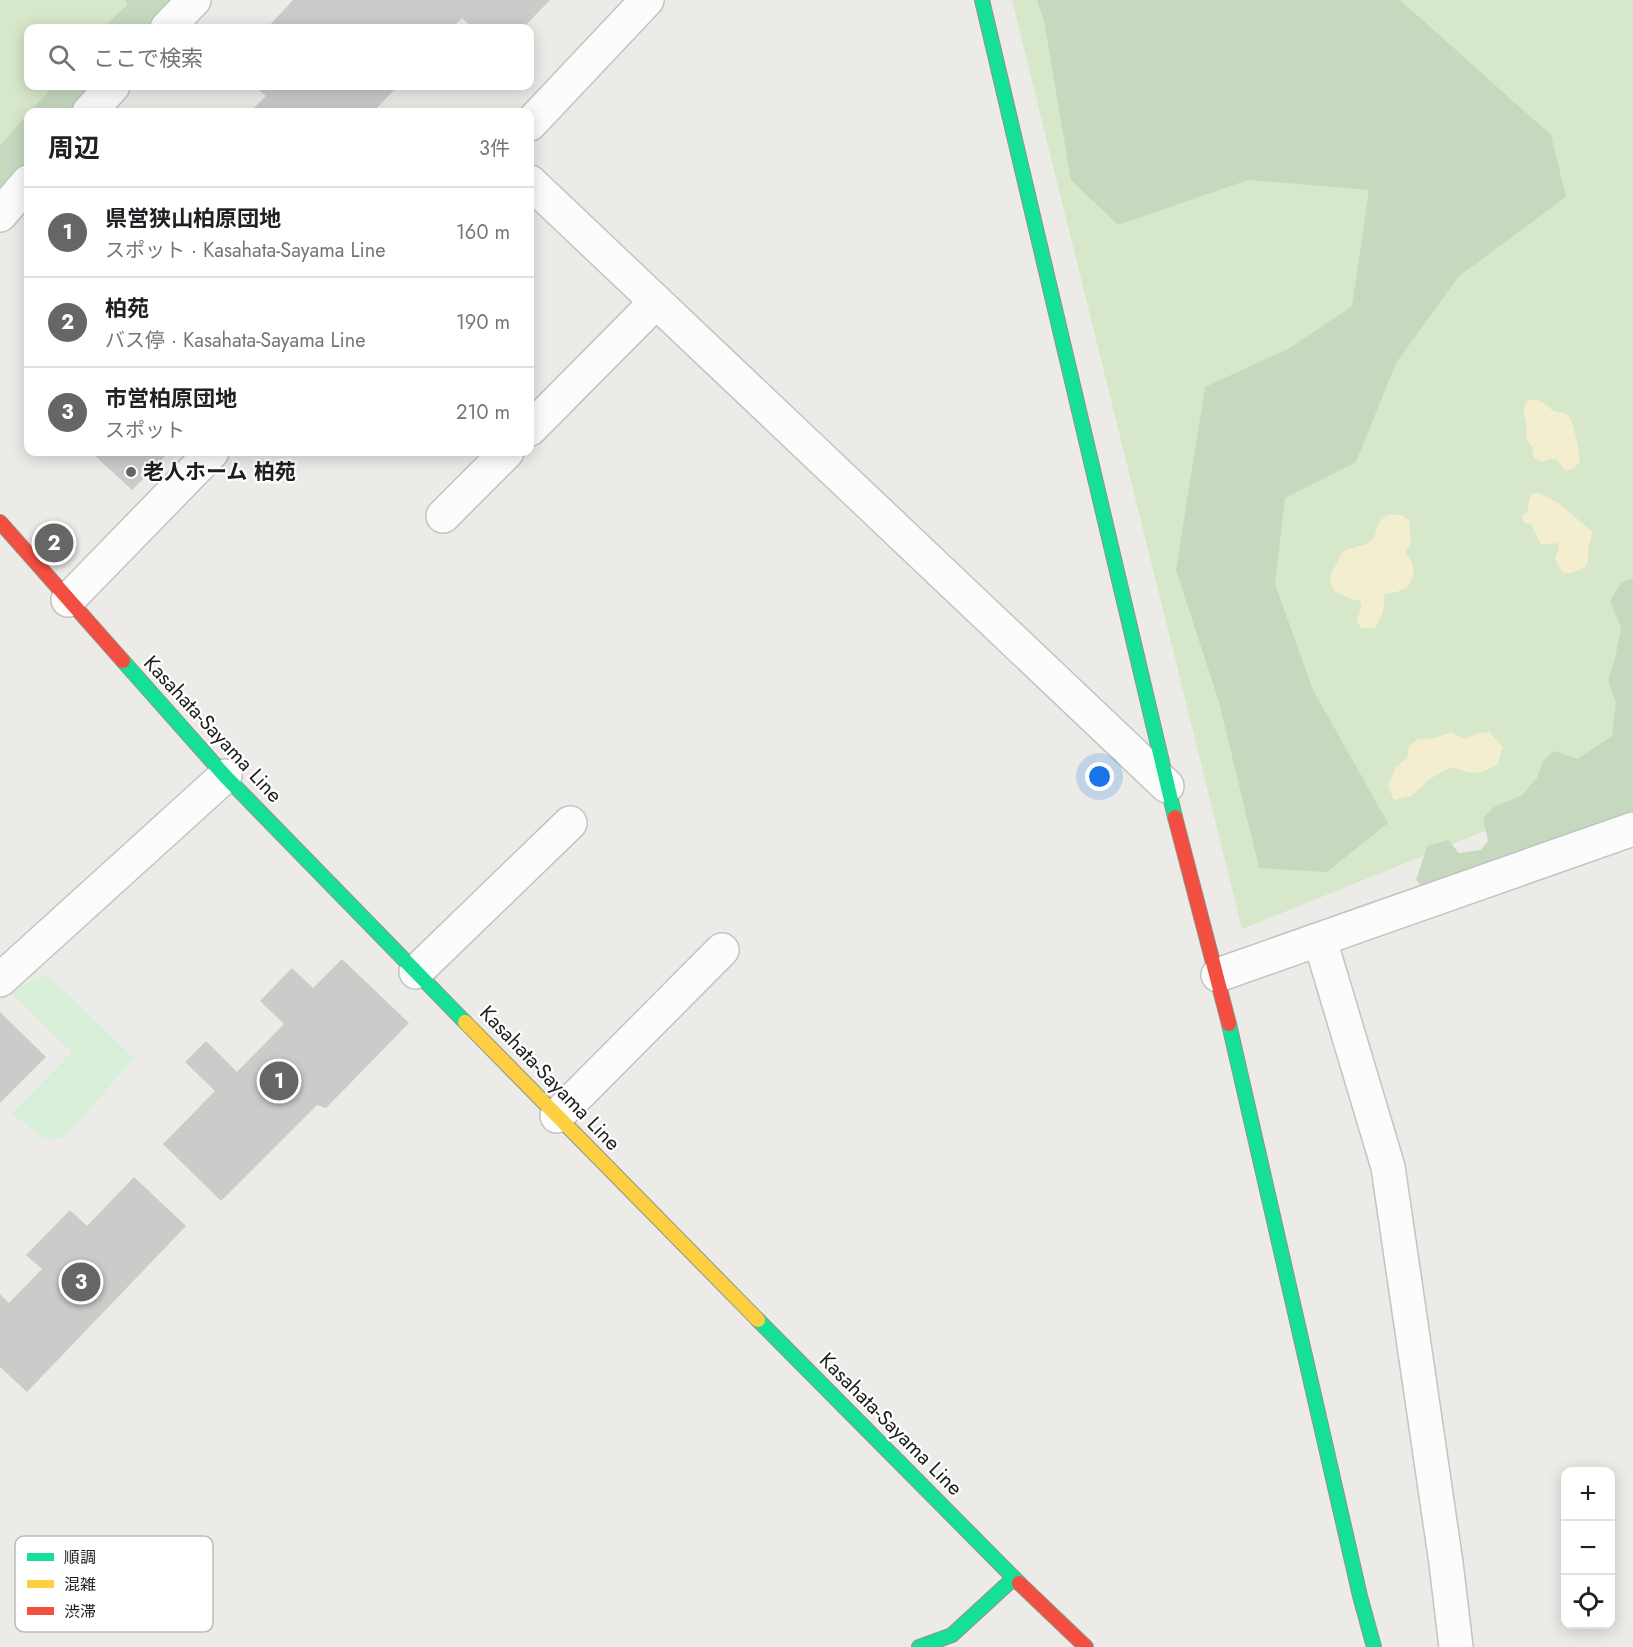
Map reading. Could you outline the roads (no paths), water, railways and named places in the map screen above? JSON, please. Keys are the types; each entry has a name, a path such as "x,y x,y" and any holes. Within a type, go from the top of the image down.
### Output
{"street":[{"path":"171,24 195,0"},
{"path":"534,120 647,0"},
{"path":"982,0 1167,786 1218,975 1374,1647"},
{"path":"93,108 109,90"},
{"path":"534,186 1167,786"},
{"path":"0,215 24,187"},
{"path":"534,425 656,302"},
{"path":"68,600 208,456"},
{"path":"443,516 503,456"},
{"name":"Kasahata-Sayama Line","path":"0,522 225,776 557,1116 1014,1578 1086,1647"},
{"path":"0,980 225,776"},
{"path":"416,972 570,823"},
{"path":"1218,975 1633,829"},
{"path":"1320,940 1388,1167 1456,1647"},
{"path":"557,1116 722,950"},
{"path":"919,1647 949,1641 1014,1578"}],"place":[{"name":"老人ホーム 柏苑","path":"131,472"},
{"name":"柏苑","path":"54,543"},
{"name":"県営狭山柏原団地","path":"279,1081"},
{"name":"市営柏原団地","path":"81,1282"}]}
